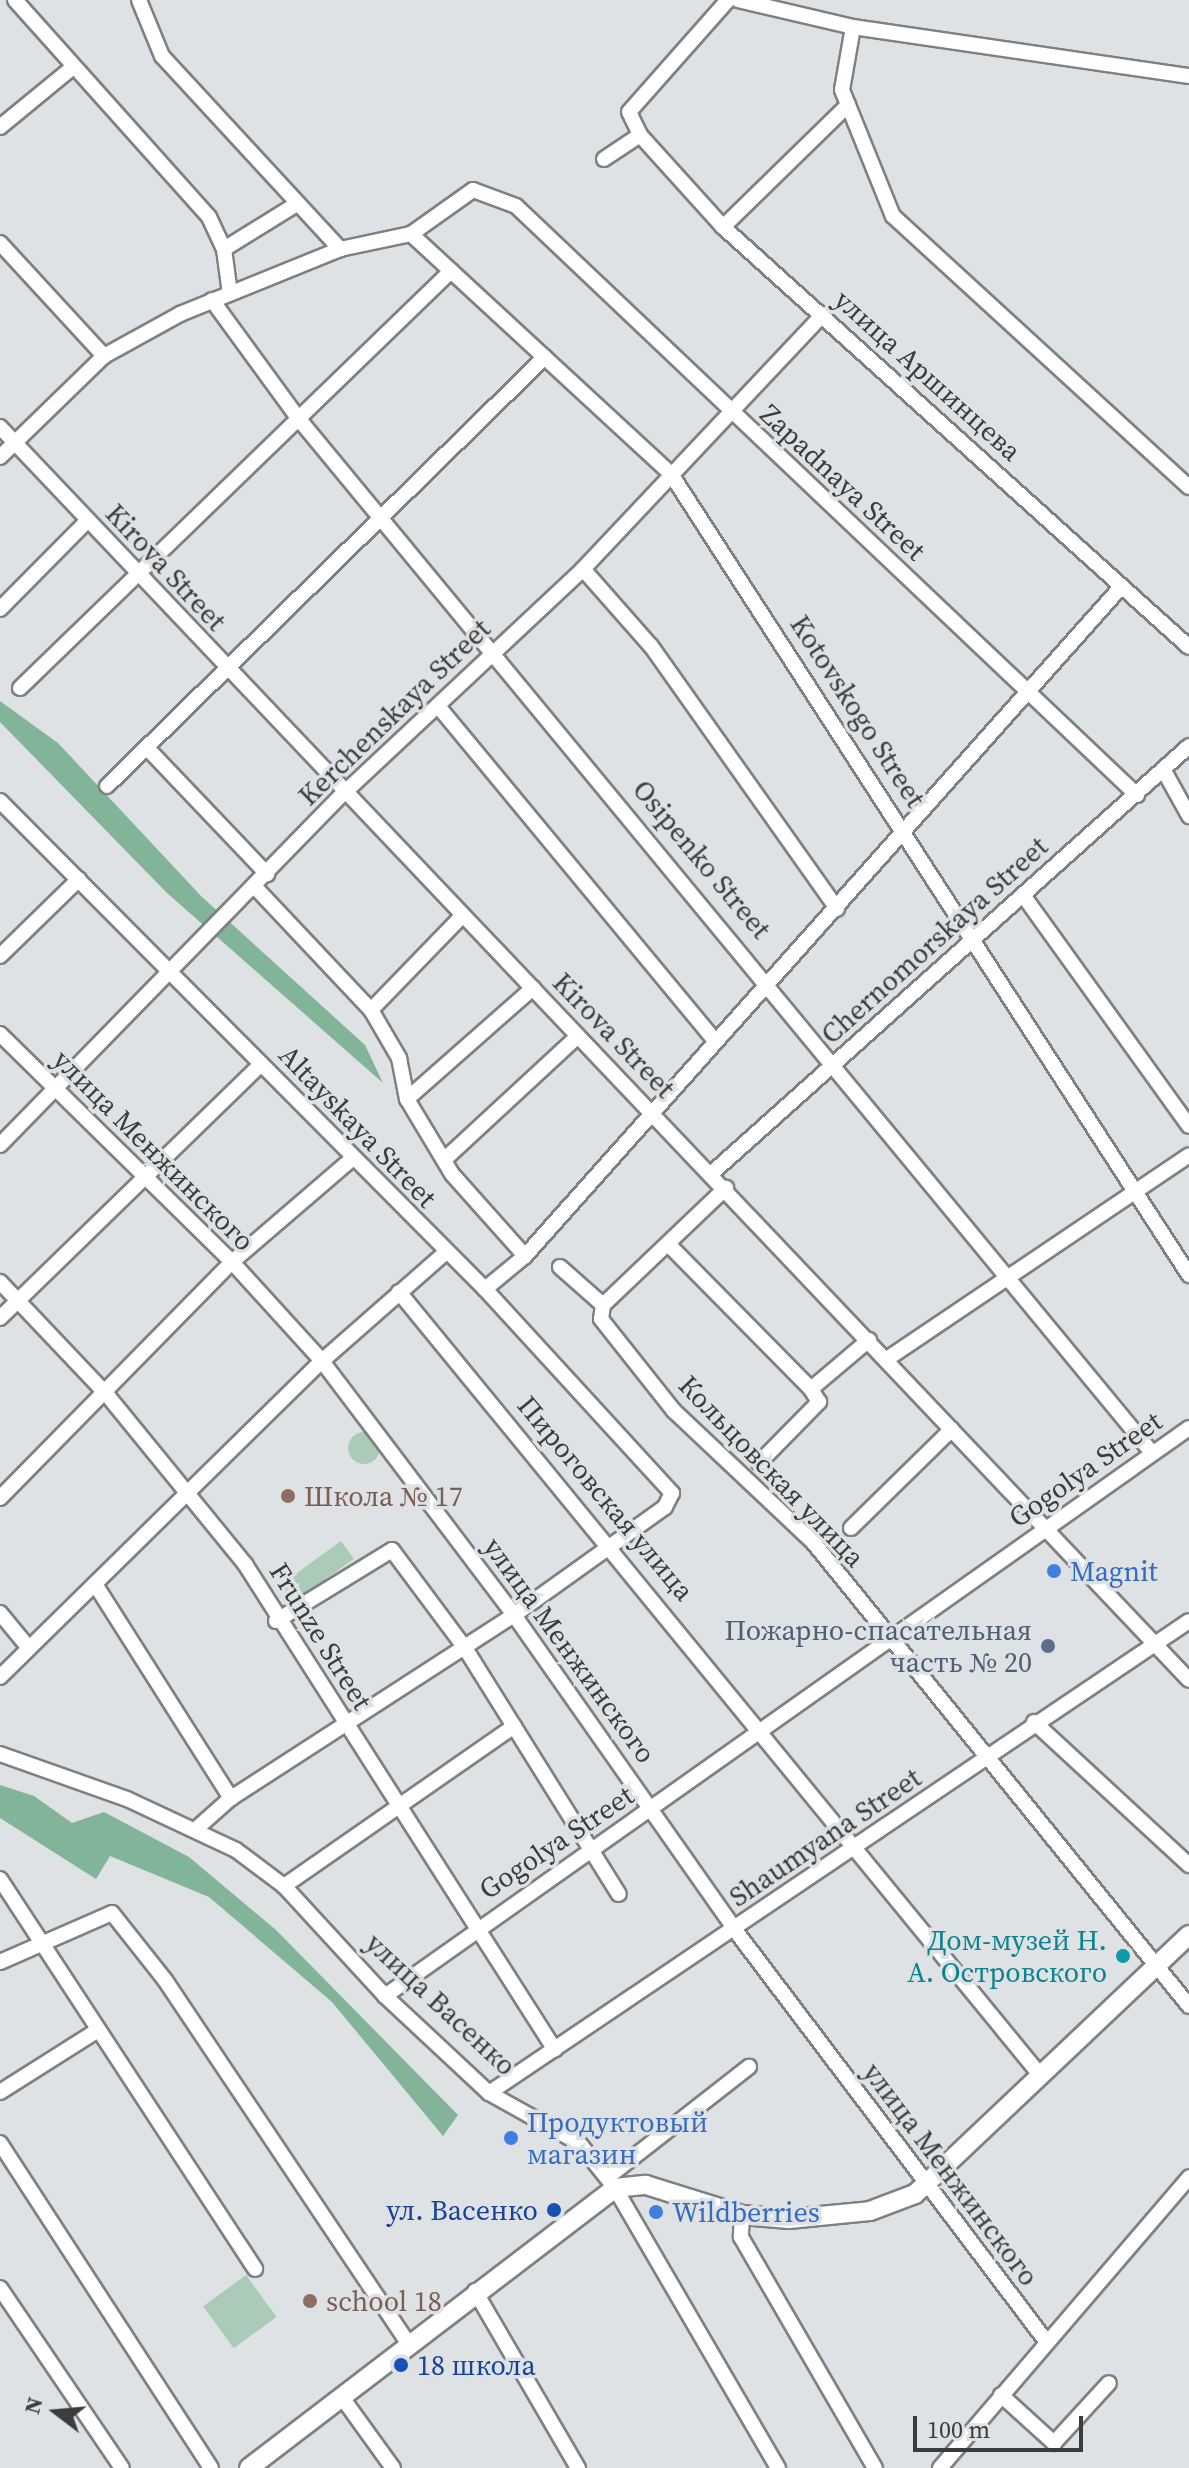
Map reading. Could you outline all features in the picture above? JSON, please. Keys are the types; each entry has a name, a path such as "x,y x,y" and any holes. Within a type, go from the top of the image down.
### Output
{"main road":[{"path":"249,2468 612,2182 646,2185 742,2215 870,2211 926,2186 1189,1935"}],"street":[{"path":"15,0 209,217 224,249 230,294"},
{"path":"139,0 162,56 340,249"},
{"path":"604,159 640,135 629,112 728,0"},
{"path":"738,0 793,8 853,27 1189,76"},
{"path":"853,27 842,90 893,216 1189,487"},
{"path":"0,127 73,67"},
{"path":"723,227 848,105"},
{"name":"улица Аршинцева","path":"640,135 723,227 1189,647"},
{"name":"Zapadnaya Street","path":"411,234 473,190 516,206 730,413 1030,690 1137,795"},
{"path":"224,249 297,204"},
{"path":"0,457 104,356 212,300 340,249 411,234"},
{"name":"Kotovskogo Street","path":"411,234 671,474 906,831 972,940 1189,1275"},
{"path":"0,243 104,356"},
{"path":"20,688 139,577 451,271"},
{"name":"Osipenko Street","path":"212,300 298,418 495,649 769,981 833,1065 1152,1453"},
{"name":"Kerchenskaya Street","path":"0,1145 53,1087 173,972 345,792 583,569 823,314"},
{"path":"107,786 230,672 545,357"},
{"name":"Kirova Street","path":"0,427 139,577 650,1112 712,1173 1189,1680"},
{"path":"0,609 87,521"},
{"path":"583,569 651,646 837,909"},
{"path":"485,1289 525,1256 650,1112 837,909 1122,586"},
{"path":"438,706 715,1041"},
{"name":"Chernomorskaya Street","path":"712,1173 1189,746"},
{"path":"148,749 267,874"},
{"path":"1163,769 1189,816"},
{"name":"Altayskaya Street","path":"0,801 485,1289 672,1493 665,1507 612,1545"},
{"path":"0,956 79,879"},
{"path":"255,887 371,1010 399,1058 407,1099 445,1159 525,1256"},
{"path":"1023,895 1189,1126"},
{"path":"371,1010 463,915"},
{"path":"407,1099 533,988"},
{"name":"улица Менжинского","path":"0,1034 140,1175 232,1262 322,1361 514,1615 735,1930 1046,2341"},
{"path":"445,1159 468,1141 578,1036"},
{"path":"0,1318 140,1175 261,1064"},
{"path":"887,1359 1007,1276 1136,1194 1189,1155"},
{"path":"0,1498 108,1396 232,1262 353,1158"},
{"path":"603,1305 726,1188"},
{"path":"668,1244 811,1389 819,1402 759,1463"},
{"path":"0,1677 322,1361 446,1252"},
{"name":"Кольцовская улица","path":"563,1270 603,1305 601,1319 674,1411 813,1542 990,1754 1189,2006"},
{"name":"Frunze Street","path":"0,1282 108,1396 245,1564 276,1621 346,1724 555,2050"},
{"name":"Пироговская улица","path":"399,1292 612,1545 854,1851 1041,2076"},
{"path":"811,1389 869,1340"},
{"name":"Gogolya Street","path":"385,1996 589,1847 764,1735 1046,1526 1189,1428"},
{"path":"851,1528 952,1429"},
{"path":"195,1830 231,1798 465,1648 612,1545"},
{"path":"276,1621 392,1550 465,1648 619,1894"},
{"path":"95,1584 231,1798"},
{"path":"0,1613 29,1648"},
{"name":"Shaumyana Street","path":"489,2093 854,1851 1034,1722 1189,1621"},
{"path":"1034,1722 1189,1865"},
{"path":"284,1886 514,1726"},
{"name":"улица Васенко","path":"0,1754 195,1830 284,1886 385,1996 489,2093 579,2143 612,2182 778,2468"},
{"path":"0,1879 43,1940 98,2030 255,2269"},
{"path":"0,1962 43,1940 112,1913 165,1980 408,2343"},
{"path":"0,2092 98,2030"},
{"path":"612,2182 749,2067"},
{"path":"0,2143 211,2468"},
{"path":"940,2468 1189,2177"},
{"path":"742,2215 741,2237 875,2468"},
{"path":"0,2288 122,2468"},
{"path":"475,2291 578,2468"},
{"path":"1001,2395 1054,2443 1109,2383"},
{"path":"341,2396 393,2468"}],"green space":[{"path":"0,701 58,743 201,896 365,1045 383,1083 167,893 0,722"},
{"path":"364,1432 375,1437 380,1448 375,1459 364,1464 353,1459 348,1448 353,1437"},
{"path":"341,1541 354,1559 292,1604 279,1586"},
{"path":"0,1785 34,1796 72,1823 104,1812 189,1857 276,1930 458,2115 443,2136 332,2002 209,1897 110,1856 96,1879 0,1818"},
{"path":"246,2275 277,2317 234,2348 203,2306"}],"place":[{"name":"Школа № 17","path":"288,1496"},
{"name":"Magnit","path":"1054,1571"},
{"name":"Пожарно-спасательная часть № 20","path":"1048,1646"},
{"name":"Дом-музей Н. А. Островского","path":"1123,1956"},
{"name":"Продуктовый магазин","path":"511,2138"},
{"name":"ул. Васенко","path":"554,2210"},
{"name":"Wildberries","path":"656,2212"},
{"name":"school 18","path":"310,2301"},
{"name":"18 школа","path":"401,2365"}]}
